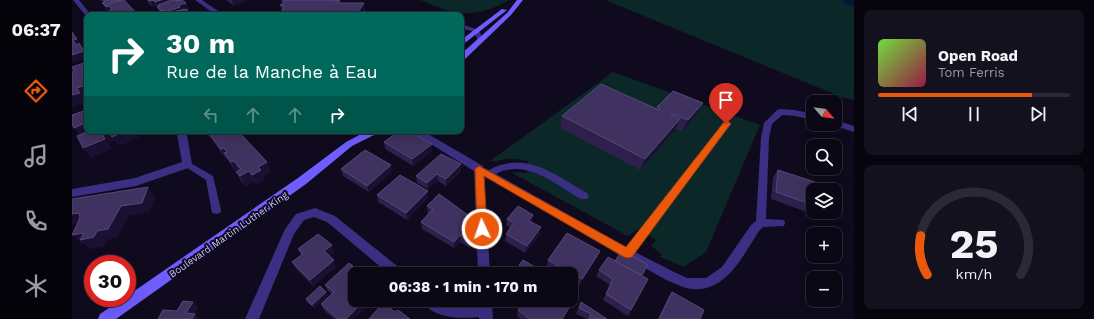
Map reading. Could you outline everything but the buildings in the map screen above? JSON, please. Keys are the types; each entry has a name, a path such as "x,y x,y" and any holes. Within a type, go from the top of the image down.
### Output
{"main road":[{"path":"464,42 520,0"},
{"path":"464,55 509,14 520,0"},
{"name":"Boulevard Martin Luther King","path":"349,144 354,134"},
{"name":"Boulevard Martin Luther King","path":"105,319 302,181 349,144 369,134"}],"street":[{"path":"76,0 86,12"},
{"path":"198,0 216,12"},
{"path":"72,193 136,182 186,164 181,134"},
{"path":"428,135 484,172 484,267"},
{"path":"252,319 289,232 300,217 315,212 331,219 389,267"},
{"path":"439,307 466,312 486,310"}],"lane":[{"path":"464,27 477,31 480,40"},
{"path":"761,223 765,138 768,123 780,112 806,115"},
{"path":"628,253 726,124"},
{"path":"842,125 854,129"},
{"path":"186,164 210,178 216,210"},
{"path":"484,172 504,165 528,166 584,196"},
{"path":"484,172 670,276 687,283 708,282 726,271 755,228 761,223 780,223"}],"green space":[{"path":"421,0 509,0 497,6 475,13 455,12"},
{"path":"605,0 854,0 854,100 842,97 842,95 837,95"},
{"path":"613,72 760,125 706,252 684,267 660,257 662,254 651,246 656,240 638,229 628,236 512,173 527,173 528,161 505,159 496,162 490,161"}],"route":[{"path":"482,229 479,169 628,253 726,124"}]}
